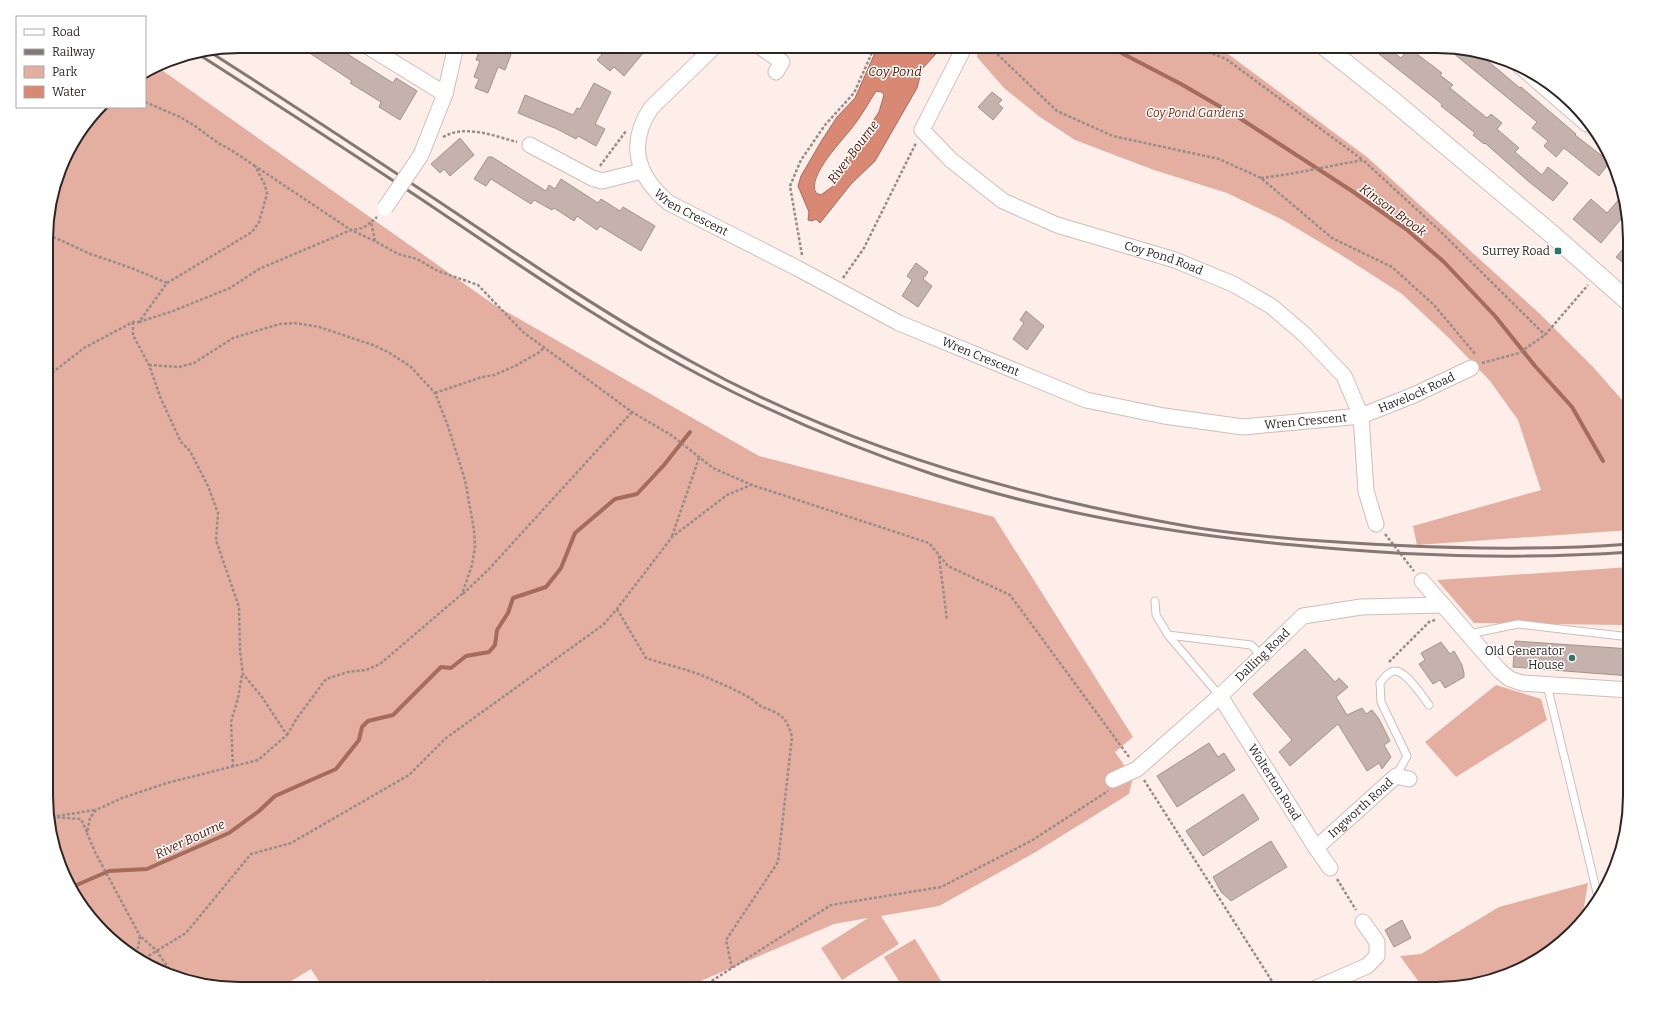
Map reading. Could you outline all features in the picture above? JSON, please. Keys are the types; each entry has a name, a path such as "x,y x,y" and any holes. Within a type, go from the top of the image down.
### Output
{"street":[{"path":"378,53 445,94"},
{"path":"383,211 421,155 445,94 454,53"},
{"path":"530,145 592,178 602,181 642,170 639,161 638,149 639,134 643,120 651,108 708,53"},
{"path":"770,53 783,62"},
{"path":"922,130 961,53"},
{"path":"1339,53 1392,100 1548,231 1623,297"},
{"path":"1544,87 1574,113"},
{"name":"Coy Pond Road","path":"922,130 951,160 1004,201 1057,226 1175,260 1233,284 1271,306 1305,335 1344,376 1361,416 1366,491 1376,524"},
{"name":"Wren Crescent","path":"642,170 654,188 669,203 797,268 899,323 1086,400 1164,416 1243,427 1361,416"},
{"name":"Havelock Road","path":"1361,416 1414,395 1471,368"},
{"path":"1422,581 1500,671 1510,679 1522,683 1623,690"},
{"name":"Dalling Road","path":"1113,780 1137,769 1220,696 1303,616 1361,607 1446,609"},
{"name":"Wolterton Road","path":"1220,696 1316,848 1333,872"},
{"name":"Ingworth Road","path":"1316,848 1403,777"},
{"path":"1330,982 1367,966 1377,956 1377,942 1363,922"}],"lane":[{"path":"1156,601 1156,615 1168,635 1220,696"},
{"path":"1468,634 1518,624 1623,636"},
{"path":"1168,635 1251,645 1262,656"},
{"path":"1403,777 1408,756 1381,702 1380,682 1392,672 1397,671 1404,673 1428,705"},
{"path":"1547,685 1597,891"}],"path":[{"path":"803,260 790,186 801,160 825,125 854,93 872,53"},
{"path":"996,53 1057,112 1113,136 1219,159 1261,178 1332,238 1392,267 1434,305 1483,363 1518,353 1526,349 1545,334 1591,282"},
{"path":"1211,53 1226,59 1363,160 1440,231 1545,334"},
{"path":"146,102 180,117 195,126 218,143 231,150 351,230 375,240 398,254 418,259 438,271 478,285 523,332 632,412 671,435 712,468 752,485 929,543 948,566 1010,595 1124,750"},
{"path":"592,178 628,128 643,120"},
{"path":"439,139 449,133 472,130 530,145"},
{"path":"836,289 864,248 922,130"},
{"path":"1261,178 1296,174 1324,166 1363,160"},
{"path":"139,322 168,283 219,251 234,244 249,234 256,227 266,201 267,194 265,185 255,166"},
{"path":"53,372 84,348 133,322 139,322 172,311 230,288 259,269 351,230 363,228 372,222 383,211"},
{"path":"372,222 375,240"},
{"path":"53,237 88,253 168,283"},
{"path":"133,322 133,335 149,365 161,399 181,442 190,451 208,486 218,513 216,540 239,607 240,651 243,674 232,722 233,767"},
{"path":"149,365 179,367 194,363 206,357 219,346 234,338 280,324 295,323 319,327 368,344 394,355 410,366 435,393 462,468 473,522 475,547 472,565 462,594"},
{"path":"435,393 482,377 494,375 520,363 538,353 545,347"},
{"path":"54,816 96,810 122,798 167,783 258,760 287,735 297,718 326,678 348,672 366,670 380,664 489,569 632,412"},
{"path":"672,537 699,458"},
{"path":"146,957 186,933 251,854 291,842 409,775 446,738 603,625 672,537 727,495 752,485"},
{"path":"1376,524 1422,581"},
{"path":"939,556 947,620"},
{"path":"617,609 646,658 706,676 749,697 762,706 779,713 785,719 790,728 792,737 778,862 726,940 732,968"},
{"path":"1380,682 1383,668 1429,622 1446,609"},
{"path":"243,674 262,697 287,735"},
{"path":"1137,769 1273,982"},
{"path":"710,982 831,905 941,887 1031,840 1110,790 1113,780"},
{"path":"87,833 90,818 96,810"},
{"path":"55,817 81,819 103,867 140,936 156,950 169,968"},
{"path":"1333,872 1363,922"},
{"path":"137,952 140,936"}],"green space":[{"name":"Coy Pond Gardens","path":"977,53 1228,54 1367,157 1540,314 1594,368 1623,401 1623,530 1417,545 1413,526 1541,490 1518,420 1490,381 1449,338 1402,294 1338,253 1283,220 1227,193 1154,170 1075,140 1040,117 1004,88 977,57"},
{"path":"162,70 493,304 759,456 994,517 1133,737 1115,752 1133,778 1129,794 1034,853 939,906 881,916 899,944 842,980 821,948 868,918 834,924 698,982 490,982 488,980 485,982 319,982 311,969 290,982 227,982 191,976 179,972 157,963 136,951 107,928 91,909 78,889 67,867 59,844 53,808 53,227 59,191 63,179 72,157 84,136 106,108 146,108 146,78"},
{"path":"1623,567 1623,625 1474,623 1437,580"},
{"path":"1496,685 1541,699 1547,720 1456,777 1425,742"},
{"path":"1588,883 1583,911 1569,928 1540,951 1508,968 1485,976 1449,982 1419,982 1400,956 1421,954 1499,907"},
{"path":"915,939 942,982 900,982 884,957"}],"water":[{"name":"Coy Pond","path":"875,53 937,53 922,69 917,88 875,161 851,184 820,223 816,219 812,221 808,220 809,212 798,186 801,176 837,117 855,98","holes":["876,91 882,92 884,95 879,112 847,161 833,186 821,195 816,193 814,186 816,177 821,167 863,113"]}],"building":[{"path":"310,53 346,53 393,83 396,78 417,91 400,120 379,107 381,102 350,83 352,81"},
{"path":"478,53 511,53 505,70 498,67 488,93 475,88 479,79 474,77 480,61 476,60"},
{"path":"603,53 643,53 624,76 614,67 610,71 597,60"},
{"path":"1394,53 1401,58 1405,53 1416,53 1442,73 1440,75 1453,85 1450,88 1487,118 1491,114 1502,123 1497,129 1519,148 1515,152 1542,175 1548,167 1568,183 1553,201 1485,143 1484,144 1473,135 1475,133 1441,106 1442,104 1379,54"},
{"path":"1454,54 1486,59 1520,88 1521,87 1576,134 1575,135 1604,158 1608,165 1599,176 1564,148 1556,157 1544,146 1548,141 1532,128 1537,122"},
{"path":"594,83 611,92 595,124 605,129 596,146 578,136 576,139 557,129 518,113 525,95 573,115 577,108 580,109"},
{"path":"992,92 1002,100 998,104 1003,108 993,120 978,107"},
{"path":"460,138 474,155 450,176 444,169 440,173 431,164"},
{"path":"488,157 492,157 546,191 549,185 555,189 561,179 598,203 601,199 620,211 623,207 655,226 641,251 600,226 597,230 577,216 574,221 554,208 552,210 534,200 531,204 491,179 486,186 474,179"},
{"path":"1591,199 1607,213 1618,200 1622,218 1601,243 1573,219"},
{"path":"1623,249 1623,262 1616,257"},
{"path":"916,263 928,272 923,279 932,286 918,307 902,296 912,280 907,276"},
{"path":"1026,311 1044,326 1027,350 1013,339 1024,323 1020,320"},
{"name":"Old Generator House","path":"1515,641 1623,649 1623,675 1513,667"},
{"path":"1441,642 1450,654 1454,651 1462,665 1464,673 1464,677 1445,688 1440,680 1433,684 1419,664 1425,660 1421,653"},
{"path":"1305,649 1335,682 1339,678 1348,687 1336,697 1347,715 1362,708 1366,714 1372,710 1379,719 1390,741 1384,745 1391,757 1382,769 1379,763 1367,771 1338,724 1290,766 1279,752 1292,740 1253,694"},
{"path":"1209,743 1218,757 1224,753 1235,770 1177,807 1157,776"},
{"path":"1243,794 1259,819 1203,856 1186,831"},
{"path":"1271,841 1287,867 1231,901 1221,892 1213,877"},
{"path":"1402,920 1411,938 1394,947 1385,930"}],"waterway":[{"name":"Kinson Brook","path":"1121,53 1181,84 1238,117 1352,191 1406,229 1444,262 1495,316 1535,366 1572,407 1603,461"},
{"name":"River Bourne","path":"76,885 109,871 147,869 229,833 259,811 275,796 336,769 359,740 362,727 368,721 393,715 441,667 451,668 466,656 489,652 495,645 497,630 508,613 513,598 546,587 561,568 575,533 615,499 637,494 664,465 690,432"}],"railway":[{"path":"215,55 572,290 661,345 739,387 836,430 886,449 936,466 1039,495 1147,519 1228,532 1320,541 1450,547 1540,548 1623,544"},
{"path":"203,57 365,162 535,276 652,349 733,392 782,415 832,437 909,466 979,488 1068,511 1203,535 1336,549 1462,556 1546,556 1623,552"}],"place":[{"name":"Surrey Road","path":"1558,251"},
{"name":"Old Generator House","path":"1572,658"}]}
